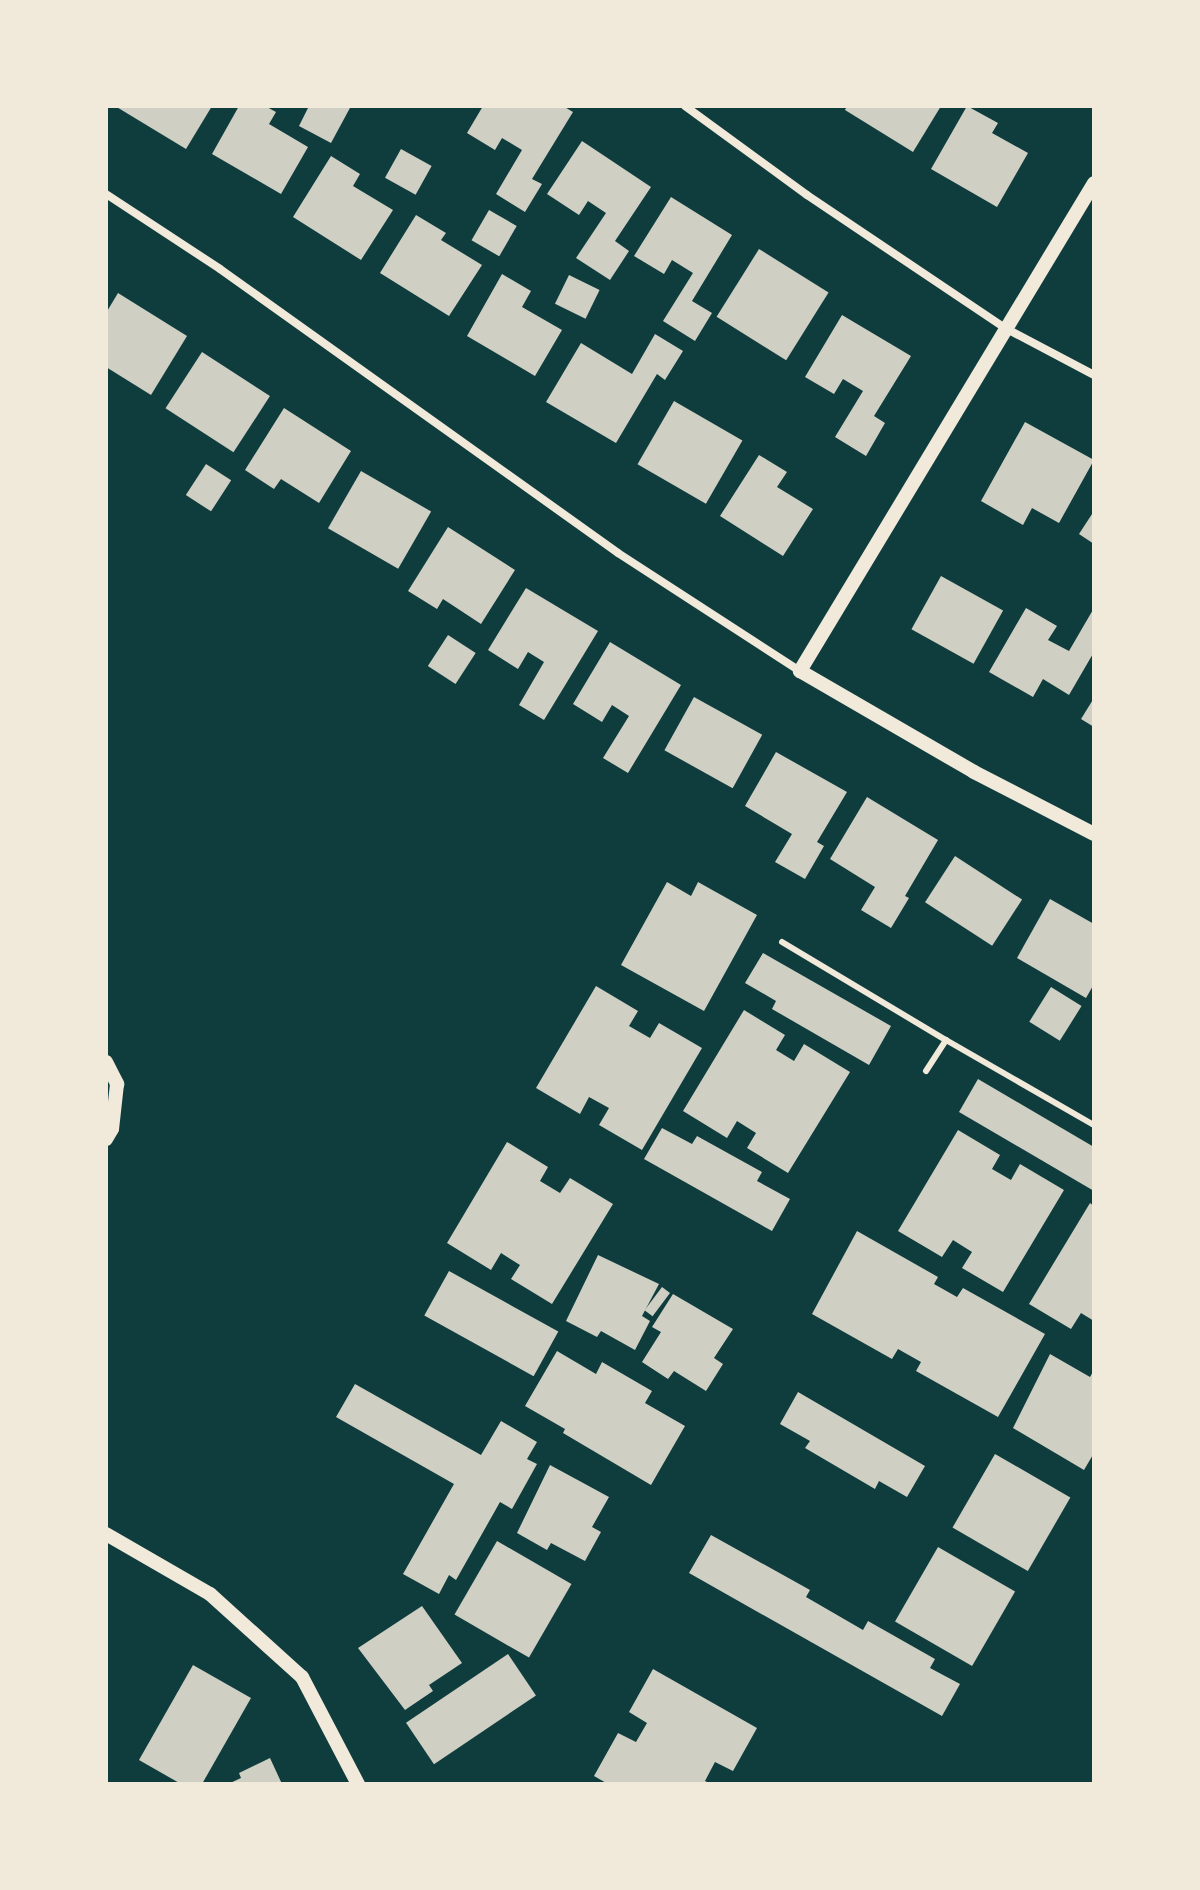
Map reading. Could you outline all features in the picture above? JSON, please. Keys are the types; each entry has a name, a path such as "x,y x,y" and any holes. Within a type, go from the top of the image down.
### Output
{"street":[{"path":"685,106 807,195 1005,328 1094,375"},
{"path":"800,671 1094,183"},
{"path":"106,194 220,269 618,553 800,671 974,772 1094,834"},
{"path":"106,1062 117,1084 112,1129 106,1139"},
{"path":"106,1534 210,1594 302,1677 358,1784"}],"lane":[{"path":"782,942 1094,1125"},
{"path":"926,1071 946,1040"}],"building":[{"path":"115,106 212,106 186,149"},
{"path":"239,106 265,106 276,112 269,124 308,147 281,194 212,154"},
{"path":"309,106 351,106 331,143 299,126"},
{"path":"483,106 563,106 573,112 532,179 542,184 525,212 496,194 522,150 502,138 495,150 467,133"},
{"path":"847,106 941,106 913,152 845,110"},
{"path":"967,106 998,123 992,133 1028,153 997,207 931,169"},
{"path":"582,141 651,187 615,241 629,251 610,280 576,258 606,213 588,201 579,215 547,194"},
{"path":"401,149 432,166 416,195 385,178"},
{"path":"331,156 360,174 353,186 393,210 361,260 293,217"},
{"path":"671,197 732,235 692,301 712,313 695,341 663,321 693,273 672,260 664,274 634,256"},
{"path":"489,210 517,226 499,256 472,240"},
{"path":"416,215 446,233 441,240 482,265 449,316 380,273"},
{"path":"759,249 829,292 786,360 717,317"},
{"path":"502,274 531,291 522,307 562,330 535,376 467,336"},
{"path":"569,275 600,290 586,319 555,304"},
{"path":"118,293 187,336 151,395 106,367 106,313"},
{"path":"842,315 911,356 874,416 885,423 866,456 835,437 863,391 843,379 834,394 805,377"},
{"path":"655,334 683,351 665,380 657,374 616,443 546,402 581,343 632,374"},
{"path":"202,352 270,396 233,452 166,408"},
{"path":"674,401 742,441 706,504 638,464"},
{"path":"284,408 351,451 319,503 281,479 274,489 245,470"},
{"path":"1025,422 1094,460 1059,523 1032,508 1023,525 981,501"},
{"path":"759,455 787,472 777,487 813,509 783,556 720,516"},
{"path":"206,464 231,480 211,511 186,495"},
{"path":"361,471 431,511 398,569 328,528"},
{"path":"1094,511 1094,544 1079,534"},
{"path":"448,527 515,570 481,624 443,599 437,609 408,591"},
{"path":"941,576 1003,610 974,664 911,629"},
{"path":"526,588 598,631 544,720 519,705 544,662 528,652 518,669 488,650"},
{"path":"1026,608 1057,626 1048,640 1069,651 1094,608 1094,652 1069,695 1043,679 1033,697 989,672"},
{"path":"448,635 476,653 456,684 428,666"},
{"path":"610,642 681,685 628,773 603,758 629,716 612,705 602,722 573,704"},
{"path":"694,697 762,735 733,788 664,750"},
{"path":"1094,698 1094,727 1081,719"},
{"path":"776,752 847,792 817,842 824,846 805,879 775,862 792,834 745,806"},
{"path":"867,797 938,840 905,896 909,898 891,928 861,910 875,887 830,859"},
{"path":"955,856 1022,900 992,946 925,902"},
{"path":"667,882 691,896 698,882 757,915 704,1011 621,965"},
{"path":"1050,899 1094,924 1094,984 1086,998 1017,958"},
{"path":"763,953 891,1026 869,1065 772,1009 776,1001 745,983"},
{"path":"596,986 638,1011 629,1026 650,1038 659,1023 702,1048 642,1150 599,1125 609,1108 589,1097 580,1114 536,1088"},
{"path":"1051,987 1082,1006 1060,1041 1029,1022"},
{"path":"744,1010 785,1035 776,1050 794,1061 804,1044 850,1072 788,1173 747,1148 756,1133 737,1121 727,1138 683,1111"},
{"path":"978,1079 1094,1147 1094,1191 959,1112"},
{"path":"662,1128 692,1144 697,1136 762,1172 757,1181 790,1199 772,1231 644,1159"},
{"path":"958,1130 1000,1155 992,1169 1011,1180 1020,1164 1064,1190 1003,1292 962,1268 972,1252 953,1240 942,1257 898,1231"},
{"path":"507,1142 548,1167 540,1181 560,1193 570,1178 613,1204 552,1304 511,1279 520,1265 501,1253 491,1270 447,1243"},
{"path":"1090,1203 1094,1206 1094,1321 1081,1313 1071,1329 1029,1304"},
{"path":"857,1231 938,1277 934,1284 957,1297 963,1288 1045,1334 998,1417 916,1371 921,1362 898,1349 892,1359 812,1314"},
{"path":"598,1255 659,1284 642,1316 650,1321 635,1350 601,1331 597,1337 566,1321"},
{"path":"449,1271 558,1332 534,1376 424,1316"},
{"path":"662,1287 670,1293 653,1316 645,1310"},
{"path":"673,1294 733,1329 714,1358 723,1364 706,1391 674,1371 668,1379 642,1362 661,1332 652,1327"},
{"path":"557,1351 596,1374 602,1362 652,1391 645,1403 685,1426 651,1485 563,1433 565,1429 525,1406"},
{"path":"1050,1354 1090,1377 1094,1370 1094,1453 1084,1470 1013,1428"},
{"path":"355,1384 481,1455 501,1421 537,1442 527,1459 537,1464 512,1509 500,1502 456,1580 449,1575 439,1594 403,1574 454,1484 336,1417"},
{"path":"798,1392 925,1466 907,1497 879,1481 875,1489 805,1448 810,1441 780,1424"},
{"path":"995,1454 1070,1498 1028,1571 952,1528"},
{"path":"550,1465 609,1497 592,1527 601,1532 585,1561 551,1543 547,1550 517,1533"},
{"path":"711,1535 810,1590 806,1597 863,1630 868,1621 935,1659 930,1668 960,1684 942,1716 689,1573"},
{"path":"497,1541 571,1584 529,1658 454,1615"},
{"path":"938,1547 1015,1592 972,1666 895,1621"},
{"path":"422,1606 462,1663 429,1685 433,1691 405,1710 358,1648"},
{"path":"508,1654 536,1695 434,1764 406,1723"},
{"path":"193,1665 251,1698 202,1784 181,1784 139,1760"},
{"path":"653,1669 757,1728 733,1771 715,1762 705,1781 711,1784 608,1784 594,1776 618,1733 636,1742 647,1723 629,1712"},
{"path":"270,1758 282,1784 228,1784 241,1778 239,1773"}]}
